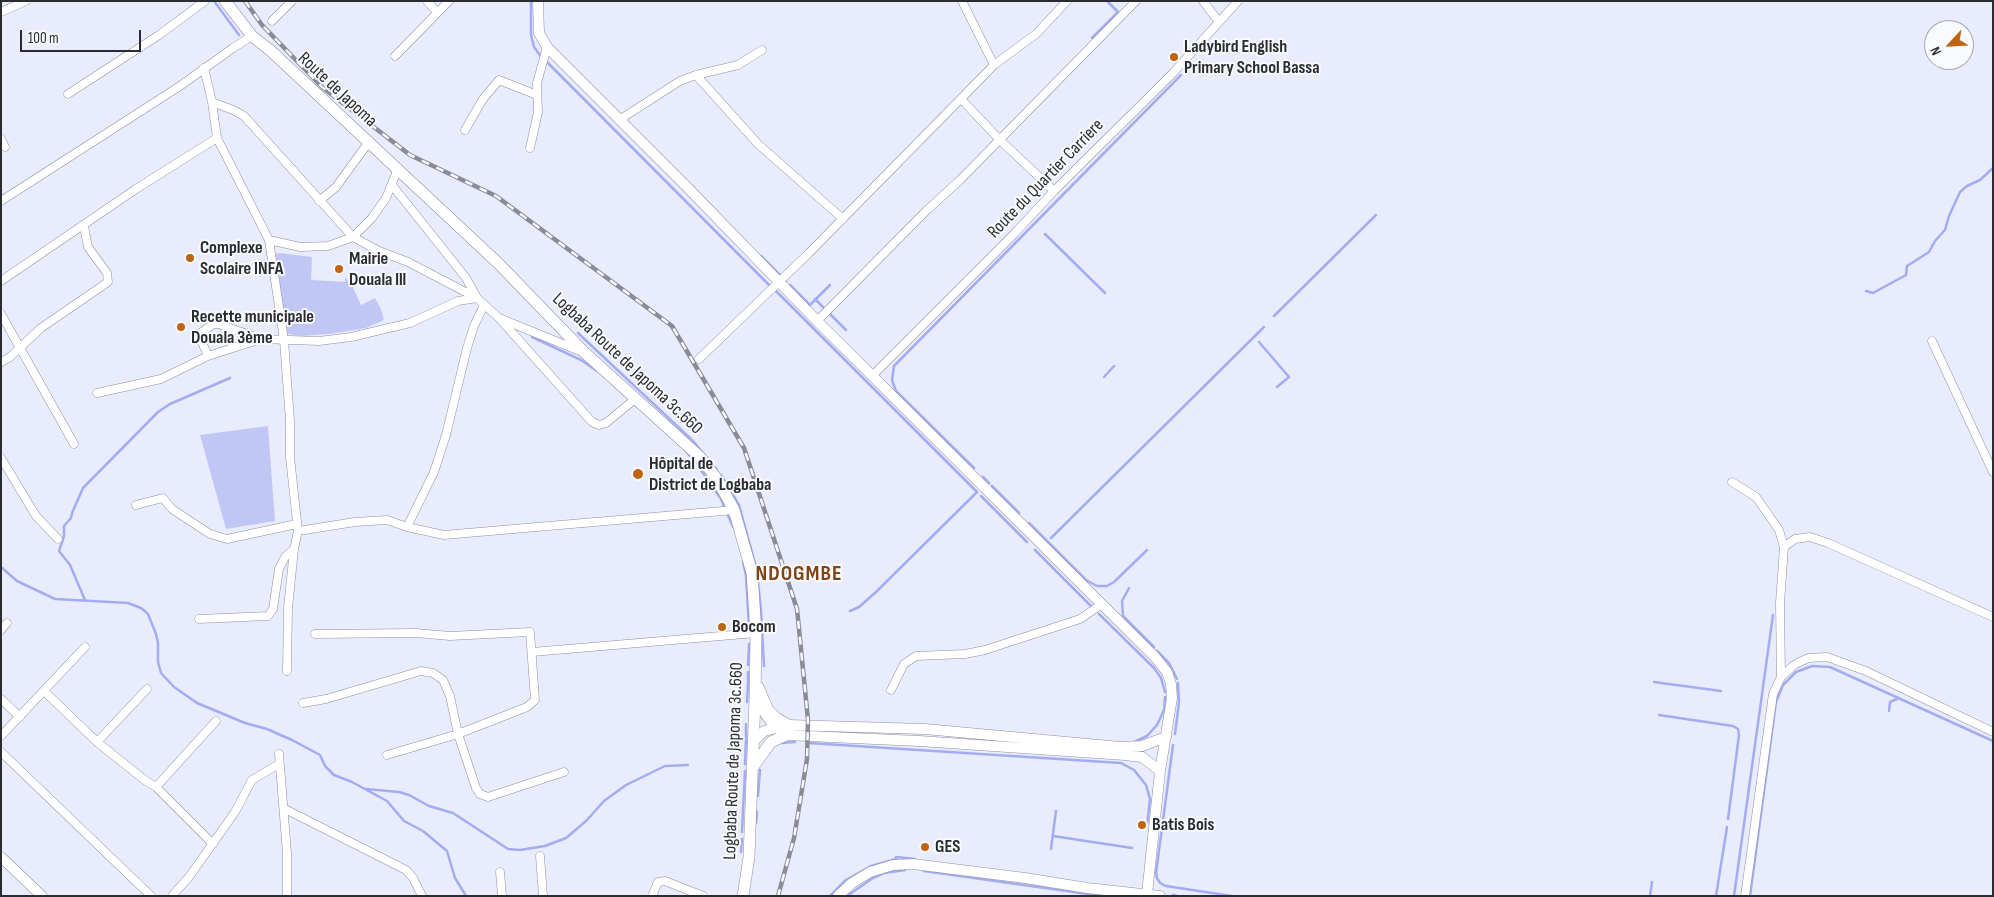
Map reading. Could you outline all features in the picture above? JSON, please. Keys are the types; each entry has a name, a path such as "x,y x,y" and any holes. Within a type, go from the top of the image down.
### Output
{"main road":[{"name":"Route de Japoma","path":"225,1 252,36 271,51 397,171"},
{"name":"Logbaba Route de Japoma 3c.660","path":"397,171 499,264 584,352 700,458 717,479 734,510 752,574 756,633 749,857 743,896"},
{"path":"752,767 771,742 787,730 768,710 755,679"}],"street":[{"path":"1,12 26,1"},
{"path":"68,94 205,1"},
{"path":"272,22 292,1"},
{"path":"427,1 437,12"},
{"path":"395,56 449,1"},
{"path":"538,1 539,33 546,47 687,187 778,282 1156,657 1167,672 1171,684 1172,698 1160,771 1147,895"},
{"path":"962,1 994,65"},
{"path":"699,359 843,219 994,65 1036,34 1067,1"},
{"path":"817,321 1000,140 1136,1"},
{"path":"1203,1 1219,22"},
{"name":"Route du Quartier Carriere","path":"873,375 1173,73 1238,1"},
{"path":"1,201 180,86 252,36"},
{"path":"530,148 537,122 537,83 546,47"},
{"path":"619,120 680,81 696,75 738,66 762,50"},
{"path":"204,68 212,102 217,138 269,240 284,340 290,421 290,457 298,528 288,608 287,670"},
{"path":"696,75 758,144 843,219"},
{"path":"465,130 483,99 500,80 537,95"},
{"path":"961,99 1000,140 1054,191"},
{"path":"212,102 244,116 353,237 379,251 408,262 477,298"},
{"path":"1,281 136,189 217,138"},
{"path":"1,139 5,147"},
{"path":"319,201 336,188 368,144"},
{"path":"269,240 300,247 328,246 353,237 372,218 386,198 397,171"},
{"path":"392,185 466,278 477,298 499,318 592,422 599,425 606,424 635,399"},
{"path":"1,362 21,347 41,328 108,282 107,273 88,247 84,226"},
{"path":"208,356 200,338 202,332 212,324 220,324 261,339 319,341 351,337 410,323 458,301 477,298"},
{"path":"406,527 434,472 446,435 469,340 484,305"},
{"path":"1,314 74,444"},
{"path":"499,318 584,352"},
{"path":"97,393 161,379 208,356 261,339"},
{"path":"1932,340 1993,472"},
{"path":"1,458 36,516 58,539"},
{"path":"1732,482 1756,498 1779,530 1784,547 1780,603 1781,677"},
{"path":"136,505 163,498 172,509 210,534 227,539 298,528 387,520 406,527 444,535 734,510"},
{"path":"1784,547 1795,539 1810,537 1828,543 1993,617"},
{"path":"199,619 268,616 273,609 280,569 285,557 294,550"},
{"path":"891,690 904,664 916,656 965,654 985,650 1080,619 1102,604"},
{"path":"1,630 7,624"},
{"path":"315,634 416,633 450,636 530,632 535,700 527,707 458,734 387,755"},
{"path":"532,652 756,633"},
{"path":"1,736 45,692 85,647"},
{"path":"1745,896 1773,694 1781,677 1794,666 1808,658 1827,656 1866,671 1993,732"},
{"path":"302,703 326,699 421,671 433,673 443,680 450,696 458,734 476,788 480,794 488,797 564,772"},
{"path":"98,742 147,689"},
{"path":"45,692 98,742 156,787 213,844"},
{"path":"1,699 20,717"},
{"path":"755,699 775,727"},
{"path":"156,787 216,721"},
{"path":"753,742 760,733 775,727 787,730 919,741 1125,755 1142,757 1160,771"},
{"path":"787,730 925,730 1120,746 1142,746 1166,737"},
{"path":"1,752 151,896"},
{"path":"279,754 288,853 287,896"},
{"path":"172,896 189,878 213,844 235,812 252,780 279,764"},
{"path":"285,809 406,870 413,878 422,896"},
{"path":"540,856 543,896"},
{"path":"2,858 42,896"},
{"path":"838,896 852,883 870,872 893,865 913,864 1160,896"},
{"path":"500,872 502,896"},
{"path":"652,896 658,882 665,880 703,896"}],"shaded area":[{"path":"279,253 312,257 311,280 345,282 345,278 350,281 361,305 375,298 384,320 366,328 329,334 301,336 283,333 275,255"},
{"path":"268,426 275,521 226,529 200,435"}],"waterway":[{"path":"214,1 239,35"},
{"path":"531,1 531,35 534,47 542,58"},
{"path":"1092,38 1118,12 1107,1"},
{"path":"546,61 771,287"},
{"path":"974,468 896,391 892,380 894,366 1181,75"},
{"path":"1866,291 1873,293 1906,275 1907,266 1929,252 1935,241 1945,230 1960,192 1967,186 1980,180 1993,168"},
{"path":"1274,316 1376,215"},
{"path":"1045,234 1105,293"},
{"path":"761,256 786,281"},
{"path":"790,285 810,305 830,285"},
{"path":"774,289 977,492 876,592 859,607 850,611"},
{"path":"815,299 826,310"},
{"path":"829,313 846,330"},
{"path":"1051,538 1264,327"},
{"path":"578,333 693,441 717,470"},
{"path":"532,337 581,360 597,371"},
{"path":"1259,342 1289,377 1277,387"},
{"path":"1104,377 1114,366"},
{"path":"85,600 70,565 59,551 64,536 64,526 71,518 83,488 158,412 170,404 230,378"},
{"path":"685,450 721,499 733,527"},
{"path":"721,475 739,505 756,567"},
{"path":"983,477 989,483"},
{"path":"992,486 1019,513"},
{"path":"981,496 1027,542"},
{"path":"1029,523 1086,580 1097,586 1107,586 1114,582 1147,550"},
{"path":"1035,550 1092,607"},
{"path":"743,562 746,576 749,626"},
{"path":"1,567 17,581 55,599 128,603 141,608 148,614 156,634 158,662 161,673 174,687 197,703 292,740 320,755 325,766 334,775 352,782 387,801 404,821 423,831 447,851 455,878 466,896"},
{"path":"757,572 764,666"},
{"path":"1129,588 1122,601 1123,616 1154,647"},
{"path":"1099,614 1154,668 1161,678 1165,692"},
{"path":"1734,896 1773,615"},
{"path":"748,665 749,644"},
{"path":"1157,651 1169,663 1177,679"},
{"path":"1750,896 1776,702 1783,685 1796,672 1812,666 1830,667 1993,741"},
{"path":"748,672 748,682"},
{"path":"1654,682 1721,691"},
{"path":"1175,734 1179,702 1178,683"},
{"path":"747,702 748,684"},
{"path":"1134,742 1147,736 1157,725 1164,710 1165,697"},
{"path":"1889,711 1890,702 1899,698"},
{"path":"1659,715 1733,726 1738,729 1739,735 1728,819"},
{"path":"746,724 746,737"},
{"path":"745,764 746,738"},
{"path":"781,743 795,742"},
{"path":"809,743 1121,763 1134,770 1146,785 1150,799 1147,826"},
{"path":"1173,745 1156,873 1157,878 1160,883 1166,886 1232,896"},
{"path":"366,789 399,792 409,795 429,806 453,813 508,849 520,850 545,846 566,838 586,821 604,801 626,785 665,766 688,765"},
{"path":"758,796 760,770"},
{"path":"742,832 745,771"},
{"path":"1051,849 1056,811"},
{"path":"756,823 757,812"},
{"path":"1716,896 1727,827"},
{"path":"1053,836 1132,848"},
{"path":"741,852 742,839"},
{"path":"830,896 846,880 871,866 896,859 896,857 915,859"},
{"path":"847,896 873,878 884,873 905,870"},
{"path":"924,871 1102,896"},
{"path":"1650,896 1652,882"},
{"path":"1173,895 1177,896"}],"railway":[{"path":"245,1 262,25 322,87 410,155 496,196 672,326 744,448 797,609 808,720 807,759 794,838 778,896"}],"place":[{"name":"Ladybird English Primary School Bassa","path":"1174,57"},
{"name":"Complexe Scolaire INFA","path":"190,258"},
{"name":"Mairie Douala lll","path":"339,269"},
{"name":"Recette municipale Douala 3ème","path":"181,327"},
{"name":"Hôpital de District de Logbaba","path":"638,474"},
{"name":"Bocom","path":"722,627"},
{"name":"Batis Bois","path":"1142,825"},
{"name":"GES","path":"925,847"}],"district":[{"name":"NDOGMBE","path":"799,574"}]}
